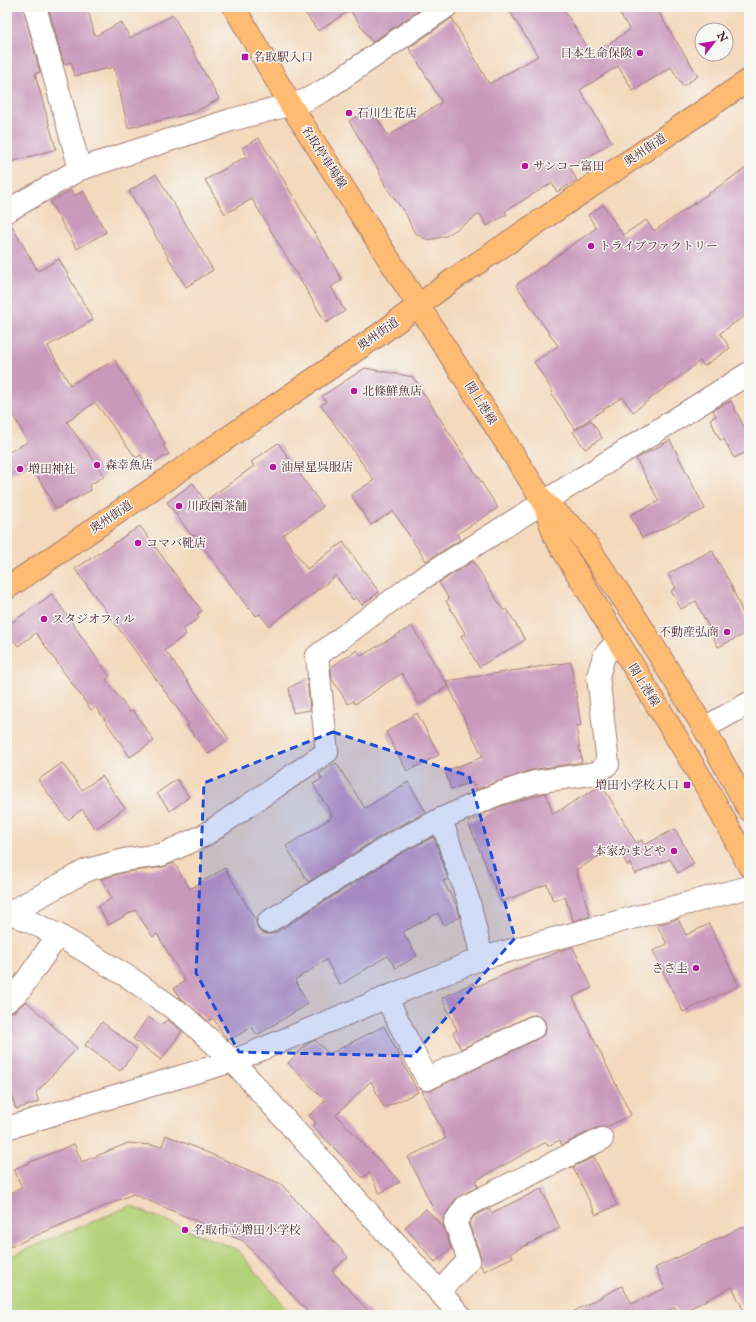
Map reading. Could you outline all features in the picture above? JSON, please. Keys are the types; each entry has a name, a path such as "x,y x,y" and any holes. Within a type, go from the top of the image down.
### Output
{"main road":[{"name":"名取停車場線","path":"234,7 290,104 418,306"},
{"name":"奥州街道","path":"7,588 367,342 454,279 749,80"},
{"name":"閖上港線","path":"418,306 543,501 555,537 709,791 749,866"},
{"name":"閖上港線","path":"543,501 578,532 638,621 704,728 749,810"}],"street":[{"path":"35,7 80,169"},
{"path":"7,211 80,169 231,120 304,101 323,91 446,7"},
{"path":"9,912 87,870 124,860 161,855 205,835 327,752 318,656 415,583 543,501 573,485 749,374"},
{"path":"268,922 394,843 441,819 498,794 535,782 598,773 608,764 598,676 604,656 618,642"},
{"path":"704,728 749,702"},
{"path":"441,819 470,902 482,958"},
{"path":"7,1128 233,1061 482,958 749,886"},
{"path":"9,912 58,935 130,978 178,1012 233,1061 460,1315"},
{"path":"7,1001 19,991 58,935"},
{"path":"386,997 427,1079 534,1027"},
{"path":"439,1292 469,1260 455,1222 466,1206 602,1139"}],"highlighted area":[{"path":"333,732 469,776 515,938 413,1056 239,1052 196,973 204,783"}],"green space":[{"path":"130,1206 238,1250 292,1315 7,1315 7,1258"}],"building":[{"path":"7,7 23,7 40,72 35,74 56,149 7,163"},
{"path":"48,7 87,7 95,36 121,22 130,38 173,15 219,99 193,113 128,128 114,67 75,76 71,62 64,64"},
{"path":"301,7 424,7 372,42 350,10 318,31"},
{"path":"507,7 562,7 592,54 630,30 616,7 655,7 698,76 683,86 671,67 633,91 618,66 580,90 612,142 570,168 577,180 557,192 552,183 505,211 507,214 487,226 480,214 446,236 428,240 415,233 407,216 386,187 378,169 349,121 371,108 388,136 442,102 409,48 452,18 489,84 538,56"},
{"path":"259,138 342,280 331,287 345,311 326,323 252,199 225,214 205,180 247,156 242,148"},
{"path":"749,166 749,313 720,333 730,348 704,366 700,361 633,412 622,397 575,429 551,393 553,392 534,362 558,346 516,285 596,228 588,215 603,205 623,235 646,220 654,231"},
{"path":"156,174 213,270 186,287 129,191"},
{"path":"71,190 74,196 83,191 106,232 77,249 50,202"},
{"path":"7,223 10,223 38,271 59,259 93,320 48,346 70,385 115,360 165,444 163,445 169,454 148,466 141,455 136,458 95,402 67,422 105,476 89,485 91,490 56,509 31,464 7,477 7,453 28,442 7,404"},
{"path":"365,368 413,377 498,508 457,534 460,540 426,561 393,511 371,525 351,495 374,480 321,405 326,402 322,396"},
{"path":"731,401 749,437 749,451 734,458 724,439 720,440 710,419 716,416 713,410"},
{"path":"591,420 602,438 585,449 573,432"},
{"path":"670,440 705,509 642,538 630,515 659,501 636,459"},
{"path":"278,443 323,507 283,535 307,569 343,542 379,592 362,605 356,597 353,600 336,576 269,626 260,614 256,616 250,608 249,609 194,535 192,536 167,502 193,483 205,501 254,466 251,462"},
{"path":"140,526 202,611 197,615 199,618 183,629 186,634 165,650 229,739 208,754 187,726 189,724 75,569"},
{"path":"712,550 730,583 749,627 749,632 718,647 696,601 681,609 671,591 676,588 668,574"},
{"path":"473,561 504,611 507,609 525,640 479,667 461,636 465,633 446,601 449,599 439,583"},
{"path":"52,594 110,677 106,680 130,712 133,710 154,741 130,757 96,707 91,710 36,633 18,646 7,631 7,626"},
{"path":"412,626 448,686 419,704 402,673 355,704 353,701 348,704 332,679 331,667 357,650 361,656"},
{"path":"571,662 581,725 576,726 582,762 531,770 475,790 472,782 451,789 445,771 483,757 446,681"},
{"path":"307,678 310,710 293,713 289,688"},
{"path":"417,713 439,755 407,771 386,732"},
{"path":"62,763 82,790 102,776 125,808 95,829 82,809 68,820 38,780"},
{"path":"336,763 365,808 408,782 426,812 387,832 308,882 286,846 331,818 330,817 332,815 313,784 322,779 319,774"},
{"path":"177,779 189,797 170,811 157,793"},
{"path":"602,785 636,843 642,840 644,845 675,829 694,864 678,873 670,859 635,874 631,864 627,865 617,845 576,870 590,916 573,921 565,897 553,901 547,884 501,902 468,822 484,816 484,814 502,806 546,793 553,814"},
{"path":"434,837 448,879 443,881 457,906 460,917 444,925 438,913 403,932 417,956 396,968 387,956 340,985 326,960 295,980 308,1004 257,1035 252,1027 229,1040 213,1018 208,1021 181,999 174,988 185,981 157,934 153,937 135,910 109,925 98,907 112,898 101,879 126,872 163,867 174,863 190,889 225,868 256,921 258,929 263,933 275,933 400,854"},
{"name":"ささ圭","path":"678,919 686,935 709,924 739,986 683,1012 653,951 667,944 657,925"},
{"path":"573,947 592,988 573,997 631,1115 606,1127 596,1128 562,1145 560,1140 548,1146 546,1142 475,1181 478,1186 456,1199 445,1215 443,1226 451,1248 435,1262 405,1227 426,1209 441,1225 408,1157 446,1138 422,1091 432,1090 539,1038 545,1034 546,1028 545,1022 541,1017 535,1015 529,1016 461,1049 453,1033 457,1030 442,998 473,983 475,987 562,950"},
{"path":"26,1001 77,1048 36,1093 39,1102 16,1109 7,1081 7,1013 15,1011"},
{"path":"148,1017 160,1025 168,1020 182,1031 161,1060 133,1039"},
{"path":"102,1022 137,1049 120,1071 85,1045"},
{"path":"384,1026 418,1092 384,1108 371,1081 336,1115 400,1182 380,1193 369,1172 363,1178 313,1126 316,1123 309,1116 325,1101 288,1063 307,1044 315,1040 329,1054"},
{"path":"166,1135 281,1184 348,1257 332,1271 372,1315 311,1315 243,1241 133,1194 7,1248 7,1194 22,1188 14,1169 74,1144 82,1162 128,1143 162,1146"},
{"path":"594,1157 617,1205 596,1215 573,1167"},
{"path":"541,1189 560,1228 511,1253 513,1257 484,1271 480,1264 481,1256 469,1224 474,1216 489,1209 491,1213"},
{"path":"749,1224 749,1315 746,1315 732,1287 679,1314 675,1307 660,1315 567,1315 622,1286 632,1304 665,1288 655,1268"}],"place":[{"name":"日本生命保険","path":"640,53"},
{"name":"名取駅入口","path":"245,57"},
{"name":"石川生花店","path":"349,113"},
{"name":"サンコー富田","path":"525,166"},
{"name":"トライブファクトリー","path":"591,246"},
{"name":"北條鮮魚店","path":"354,391"},
{"name":"森幸魚店","path":"97,465"},
{"name":"油屋星呉服店","path":"273,467"},
{"name":"増田神社","path":"20,469"},
{"name":"川政園茶舗","path":"179,506"},
{"name":"コマバ靴店","path":"138,543"},
{"name":"スタジオフィル","path":"44,619"},
{"name":"不動産弘商","path":"727,632"},
{"name":"増田小学校入口","path":"687,785"},
{"name":"本家かまどや","path":"674,851"},
{"name":"ささ圭","path":"696,968"},
{"name":"名取市立増田小学校","path":"185,1230"}]}
